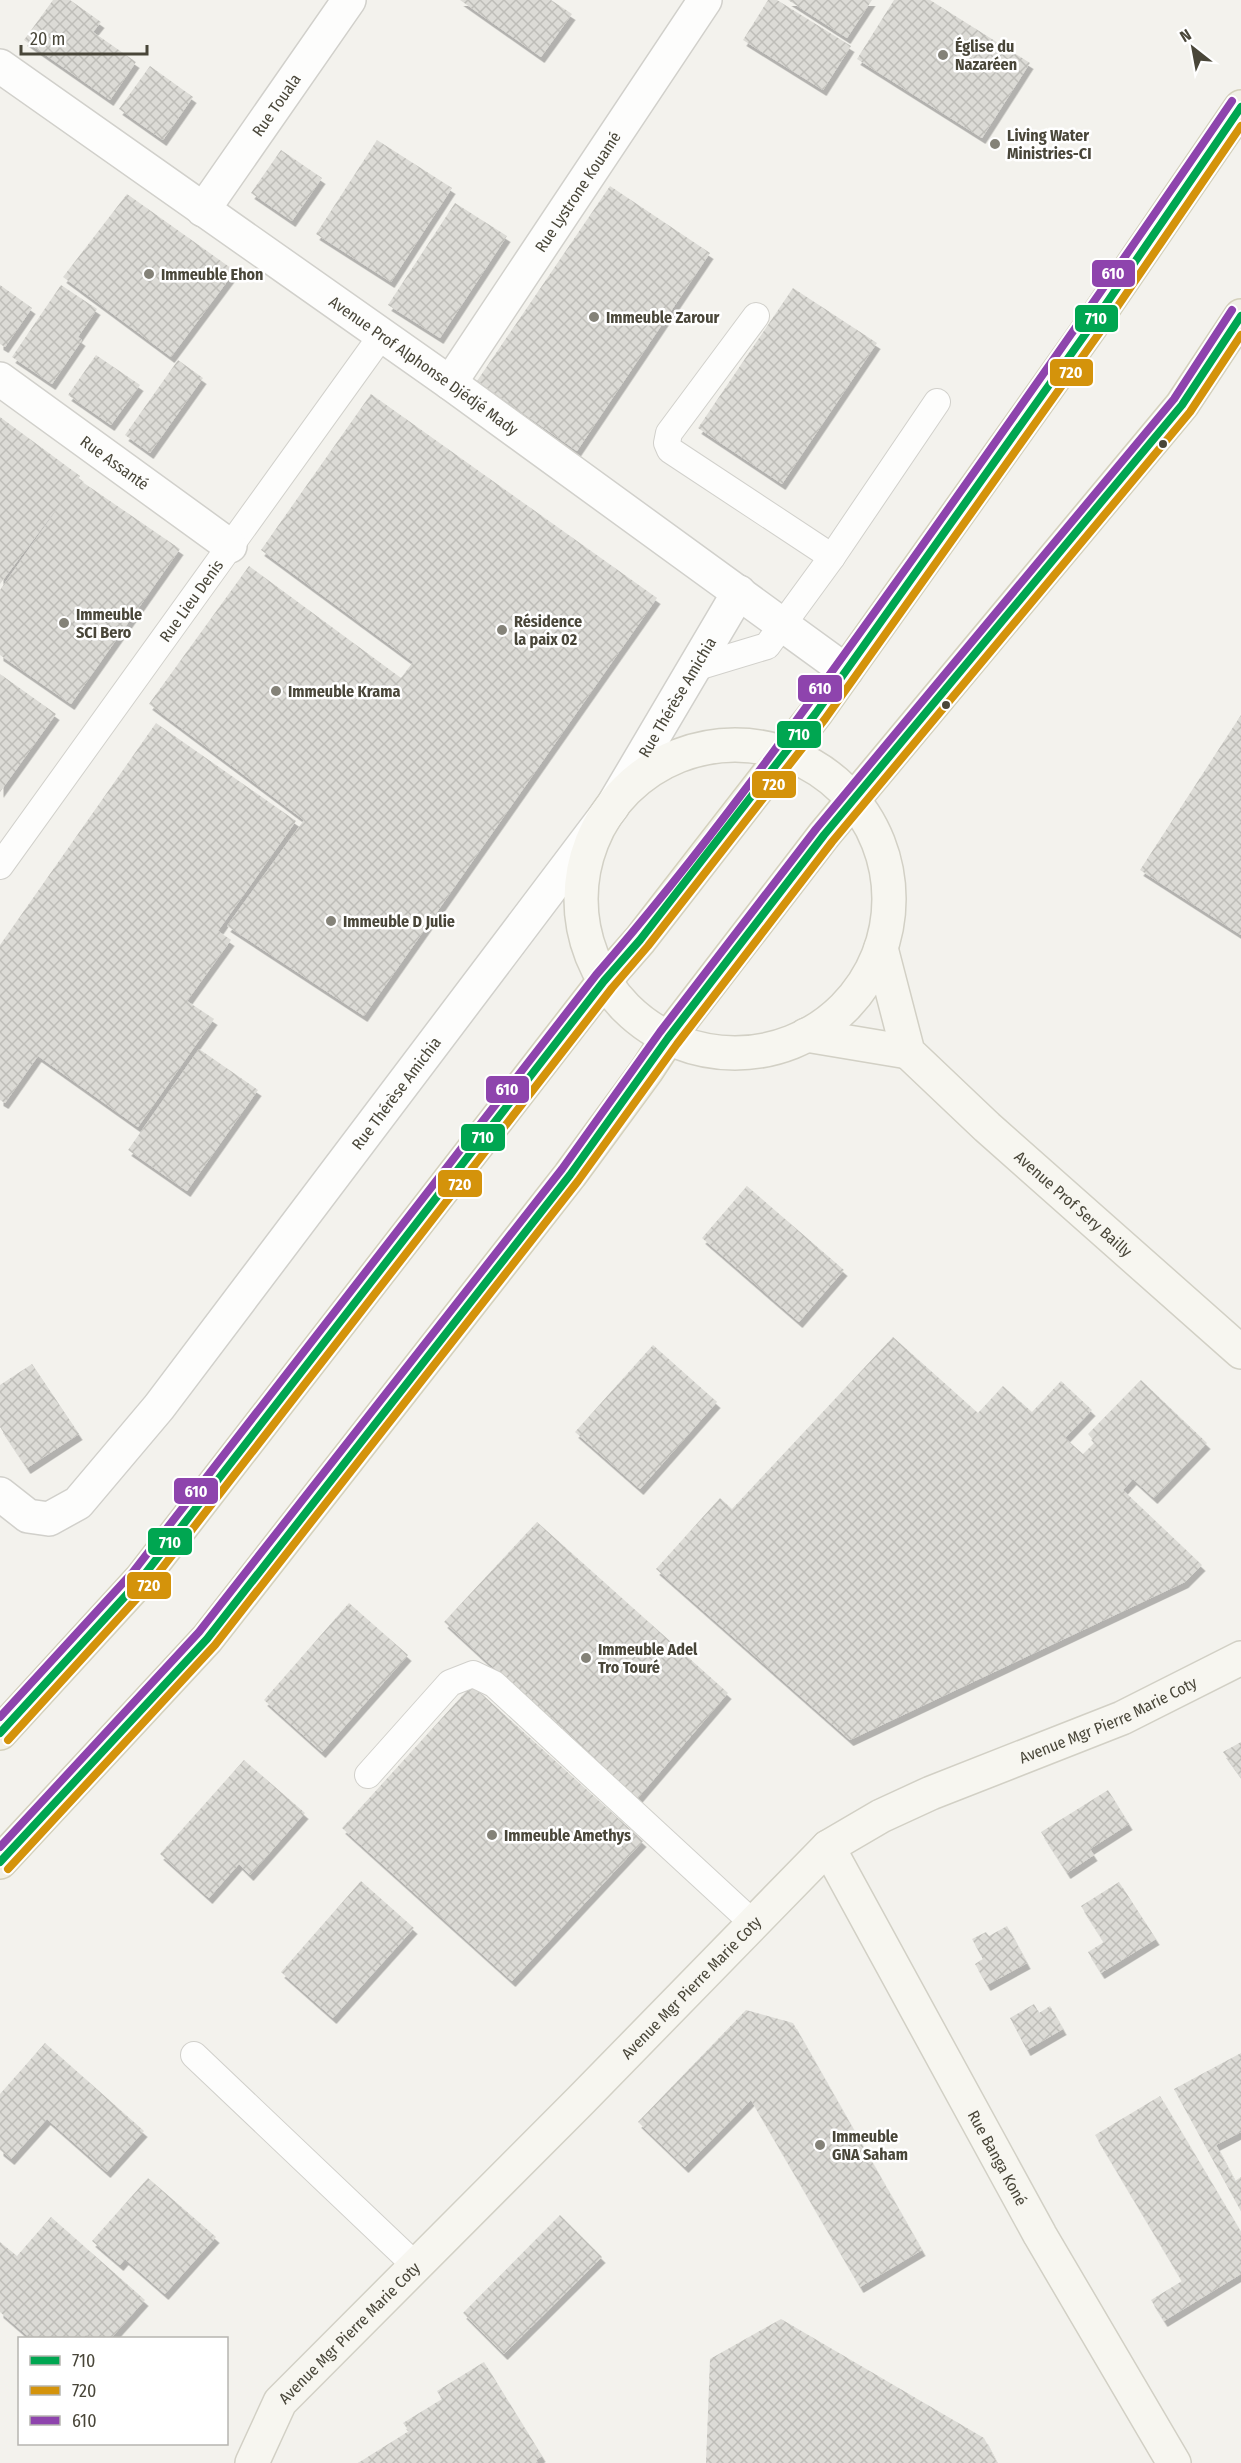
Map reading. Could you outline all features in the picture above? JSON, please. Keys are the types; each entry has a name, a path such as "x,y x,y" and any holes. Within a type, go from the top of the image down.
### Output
{"main road":[{"path":"0,1733 141,1579 604,981 640,940 785,752 846,671 1091,326 1241,107"},
{"path":"0,1863 207,1639 570,1175 668,1038 853,800 1182,405 1241,316"}],"street":[{"name":"Rue Touala","path":"203,210 349,0"},
{"name":"Rue Lystrone Kouamé","path":"450,383 705,0"},
{"name":"Avenue Prof Alphonse Djédjé Mady","path":"0,66 450,383 846,671"},
{"name":"Rue Assanté","path":"0,378 230,546"},
{"name":"Rue Thérèse Amichia","path":"0,1494 28,1515 49,1519 78,1503 159,1407 612,807 739,592"},
{"path":"752,743 785,752 822,769 853,800 875,836 883,855 889,887 888,917 881,948 869,974 850,1000 830,1021 780,1047 751,1053 725,1053 695,1048 668,1038 643,1023 621,1004 604,981 590,951 583,923 582,891 586,863 597,833 612,807 632,786 658,767 687,754 752,743"},
{"path":"806,1035 908,1052 881,948"},
{"name":"Avenue Prof Sery Bailly","path":"908,1052 987,1127 1241,1352"},
{"name":"Avenue Mgr Pierre Marie Coty","path":"252,2463 280,2402 828,1847 881,1816 931,1793 1122,1718 1241,1658"},
{"name":"Rue Banga Koné","path":"828,1847 1040,2235 1174,2463"}],"lane":[{"path":"756,316 669,433 667,443 670,450 832,557"},
{"name":"Rue Lieu Denis","path":"0,866 382,335"},
{"path":"694,668 767,646 832,557 938,402"},
{"path":"368,1775 450,1683 473,1674 494,1684 754,1924"},
{"path":"194,2055 416,2266"}],"building":[{"path":"53,0 70,0 101,22 93,32 136,62 110,100 24,40"},
{"path":"460,0 551,0 572,14 541,57"},
{"path":"768,0 777,0 851,46 823,90 743,40"},
{"path":"788,0 872,0 847,38"},
{"path":"894,0 930,0 1030,63 982,138 857,59"},
{"path":"150,66 193,97 163,140 119,109"},
{"path":"377,140 452,188 391,282 316,234"},
{"path":"281,150 322,178 292,221 251,193"},
{"name":"Immeuble Zarour","path":"610,186 710,253 577,451 477,381"},
{"name":"Immeuble Ehon","path":"127,194 235,271 171,357 63,277"},
{"path":"455,203 507,236 440,338 388,305"},
{"path":"0,285 32,308 5,347 0,344"},
{"path":"61,285 97,309 78,337 82,340 52,384 12,357"},
{"path":"793,288 877,343 782,484 698,428"},
{"path":"96,355 140,385 111,425 68,395"},
{"path":"178,360 203,378 150,453 125,435"},
{"name":"Résidence la paix 02","path":"371,394 657,598 364,1016 227,926 304,820 149,704 249,566 401,678 413,662 261,550"},
{"name":"Immeuble SCI Bero","path":"0,417 80,476 78,479 180,549 71,704 0,655 0,590 67,495 0,584"},
{"path":"0,674 56,714 0,792"},
{"path":"1241,715 1241,935 1140,870"},
{"path":"156,723 296,821 218,931 231,940 187,1001 214,1019 138,1127 38,1056 5,1103 0,1100 0,945"},
{"path":"199,1049 258,1090 187,1191 128,1150"},
{"path":"747,1186 844,1270 799,1322 702,1238"},
{"path":"893,1337 978,1413 1003,1386 1032,1412 1061,1381 1092,1410 1065,1438 1083,1454 1095,1442 1088,1434 1141,1380 1207,1443 1154,1498 1133,1479 1123,1490 1202,1565 1185,1582 850,1740 656,1569 720,1498 732,1509"},
{"path":"653,1345 717,1402 640,1489 575,1432"},
{"path":"32,1364 79,1434 27,1468 0,1427 0,1385"},
{"name":"Immeuble Adel Tro Touré","path":"537,1522 728,1693 637,1799 444,1622"},
{"path":"349,1603 408,1655 322,1752 264,1700"},
{"name":"Immeuble Amethys","path":"472,1685 643,1841 512,1981 342,1828"},
{"path":"1241,1742 1241,1777 1223,1752"},
{"path":"244,1760 305,1813 250,1875 239,1864 209,1898 160,1854"},
{"path":"1108,1790 1129,1824 1090,1849 1094,1855 1067,1873 1041,1832"},
{"path":"361,1881 414,1928 333,2018 281,1972"},
{"path":"1119,1882 1156,1939 1101,1973 1088,1952 1104,1942 1081,1906"},
{"path":"1007,1926 1027,1963 987,1985 975,1964 983,1959 972,1939 986,1932 989,1936"},
{"path":"1034,2004 1039,2013 1050,2006 1063,2029 1027,2050 1010,2018"},
{"name":"Immeuble GNA Saham","path":"746,2010 793,2023 922,2250 860,2287 751,2100 685,2167 638,2122"},
{"path":"45,2043 144,2131 107,2172 47,2119 11,2159 0,2150 0,2094"},
{"path":"1241,2053 1241,2132 1216,2145 1235,2181 1241,2177 1241,2211 1174,2089"},
{"path":"1160,2096 1241,2232 1241,2274 1164,2321 1151,2300 1182,2281 1095,2135"},
{"path":"148,2178 216,2237 165,2294 125,2259 120,2265 92,2241"},
{"path":"560,2215 602,2257 504,2354 463,2313"},
{"path":"51,2217 145,2300 112,2337 86,2335 84,2337 29,2337 0,2312 0,2242 17,2256"},
{"path":"781,2319 984,2438 997,2463 706,2463 710,2359"},
{"path":"484,2362 542,2456 536,2460 538,2463 358,2463 409,2431 403,2423 442,2399 437,2391"}],"transit line":[{"name":"610","path":"0,1717 133,1572 596,975 719,823 798,719 912,560 1232,101"},
{"name":"710","path":"0,1733 141,1579 604,981 640,940 816,713 1091,326 1241,107"},
{"name":"720","path":"8,1740 149,1585 612,988 648,946 825,719 1100,332 1241,126"},
{"name":"610","path":"0,1847 199,1632 562,1169 660,1032 816,829 1174,399 1232,310"},
{"name":"710","path":"0,1862 207,1639 570,1175 668,1038 824,835 1182,405 1241,316"},
{"name":"720","path":"8,1869 215,1645 578,1181 677,1044 832,842 1190,412 1241,335"}],"place":[{"name":"Église du Nazaréen","path":"943,55"},
{"name":"Living Water Ministries-CI","path":"995,144"},
{"name":"Immeuble Ehon","path":"149,274"},
{"name":"Immeuble Zarour","path":"594,317"},
{"name":"Immeuble SCI Bero","path":"64,623"},
{"name":"Résidence la paix 02","path":"502,630"},
{"name":"Immeuble Krama","path":"276,691"},
{"name":"Immeuble D Julie","path":"331,921"},
{"name":"Immeuble Adel Tro Touré","path":"586,1658"},
{"name":"Immeuble Amethys","path":"492,1835"},
{"name":"Immeuble GNA Saham","path":"820,2145"}]}
